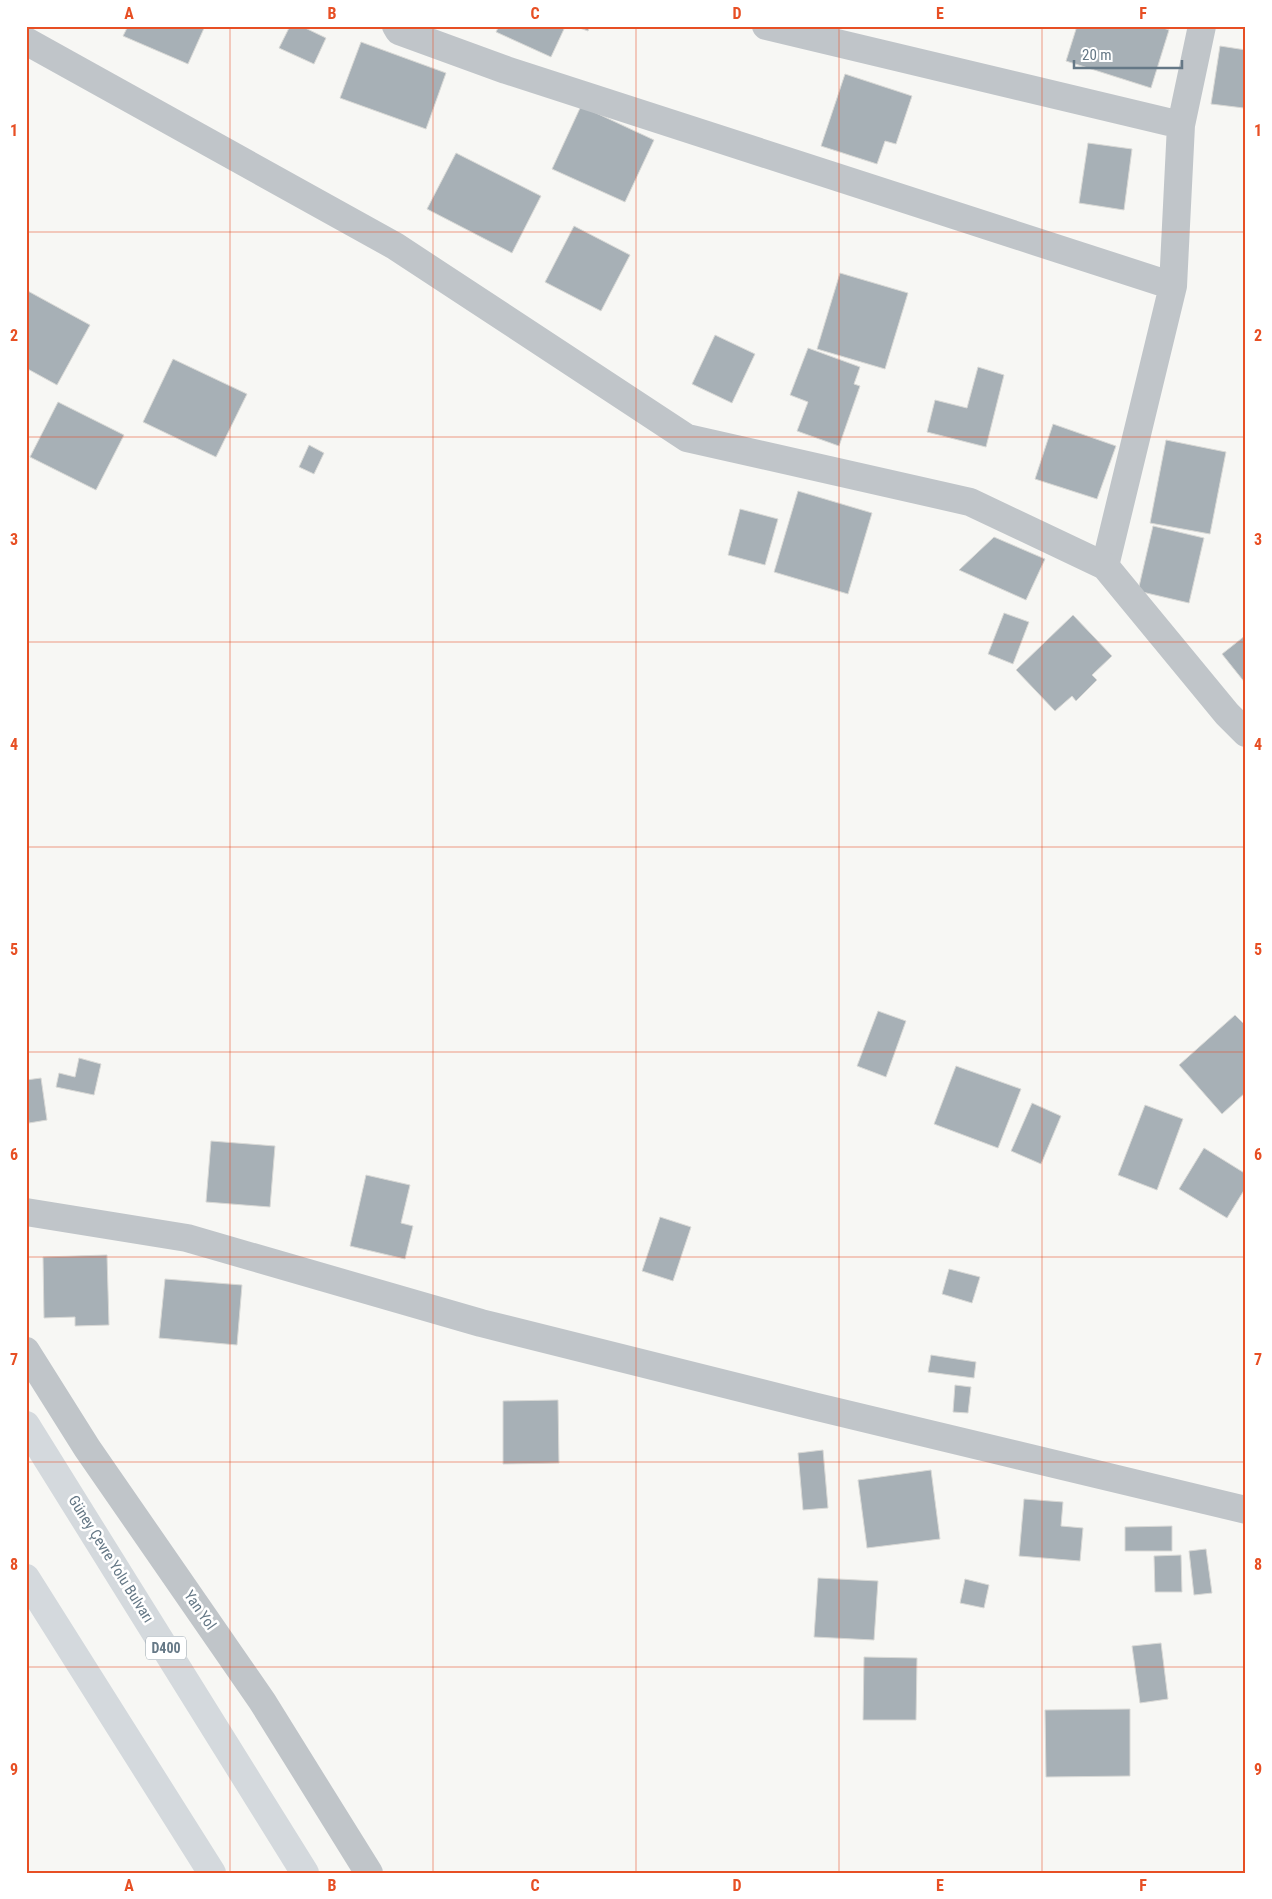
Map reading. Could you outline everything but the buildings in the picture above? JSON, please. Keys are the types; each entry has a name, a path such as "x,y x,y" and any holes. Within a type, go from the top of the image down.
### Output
{"highway":[{"name":"Güney Çevre Yolu Bulvarı","path":"26,1425 305,1873"},
{"path":"26,1578 212,1873"}],"street":[{"path":"396,26 399,31 506,70 1173,286"},
{"path":"766,26 844,35 1181,125"},
{"path":"1105,566 1173,286 1181,125 1202,26"},
{"path":"26,41 395,246 687,438 970,502 1105,566 1227,714 1246,733"},
{"path":"26,1212 188,1238 491,1325 813,1406 1246,1510"},
{"name":"Yan Yol","path":"26,1351 87,1448 262,1701 369,1873"}]}
